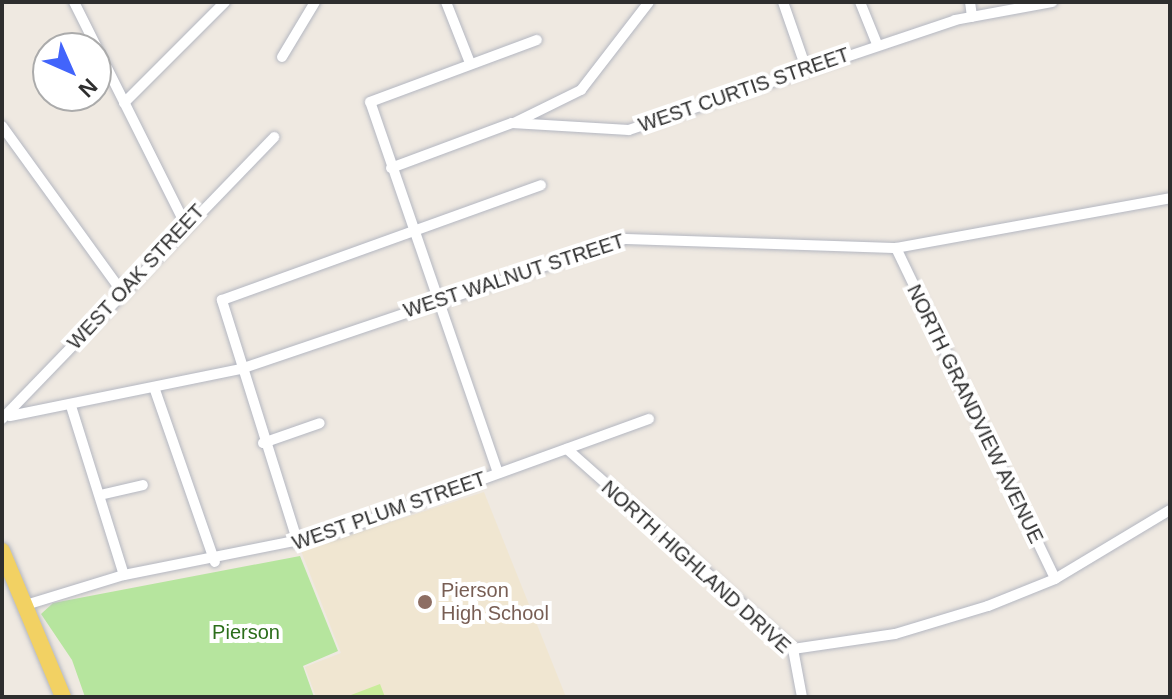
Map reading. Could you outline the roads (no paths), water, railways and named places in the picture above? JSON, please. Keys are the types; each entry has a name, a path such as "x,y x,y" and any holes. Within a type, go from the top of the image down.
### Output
{"main road":[{"path":"2,551 29,604 63,697"}],"street":[{"path":"74,2 185,224"},
{"path":"124,103 225,2"},
{"path":"282,57 315,2"},
{"path":"446,2 470,63"},
{"path":"512,123 581,90 649,2"},
{"path":"783,2 806,68"},
{"path":"860,2 877,44"},
{"path":"970,2 972,17"},
{"name":"WEST CURTIS STREET","path":"391,168 512,123 629,130 877,44 972,17 1052,2"},
{"path":"498,473 374,119 376,96 537,40"},
{"path":"2,126 120,289"},
{"name":"WEST OAK STREET","path":"6,417 120,289 274,137"},
{"path":"298,543 263,443 221,303 236,293 415,234 541,185"},
{"name":"WEST WALNUT STREET","path":"6,417 155,390 241,369 439,298 635,237 896,248 1170,198"},
{"name":"NORTH GRANDVIEW AVENUE","path":"896,248 1055,579"},
{"path":"155,390 215,562"},
{"path":"71,406 124,575"},
{"name":"WEST PLUM STREET","path":"29,604 124,575 215,562 298,543 649,419"},
{"path":"263,443 320,423"},
{"name":"NORTH HIGHLAND DRIVE","path":"567,449 793,649 802,697"},
{"path":"100,495 143,485"},
{"path":"793,649 925,627 1055,579 1170,510"}],"place":[{"name":"Pierson High School","path":"425,602"}],"park label":[{"name":"Pierson","path":"246,632"}]}
